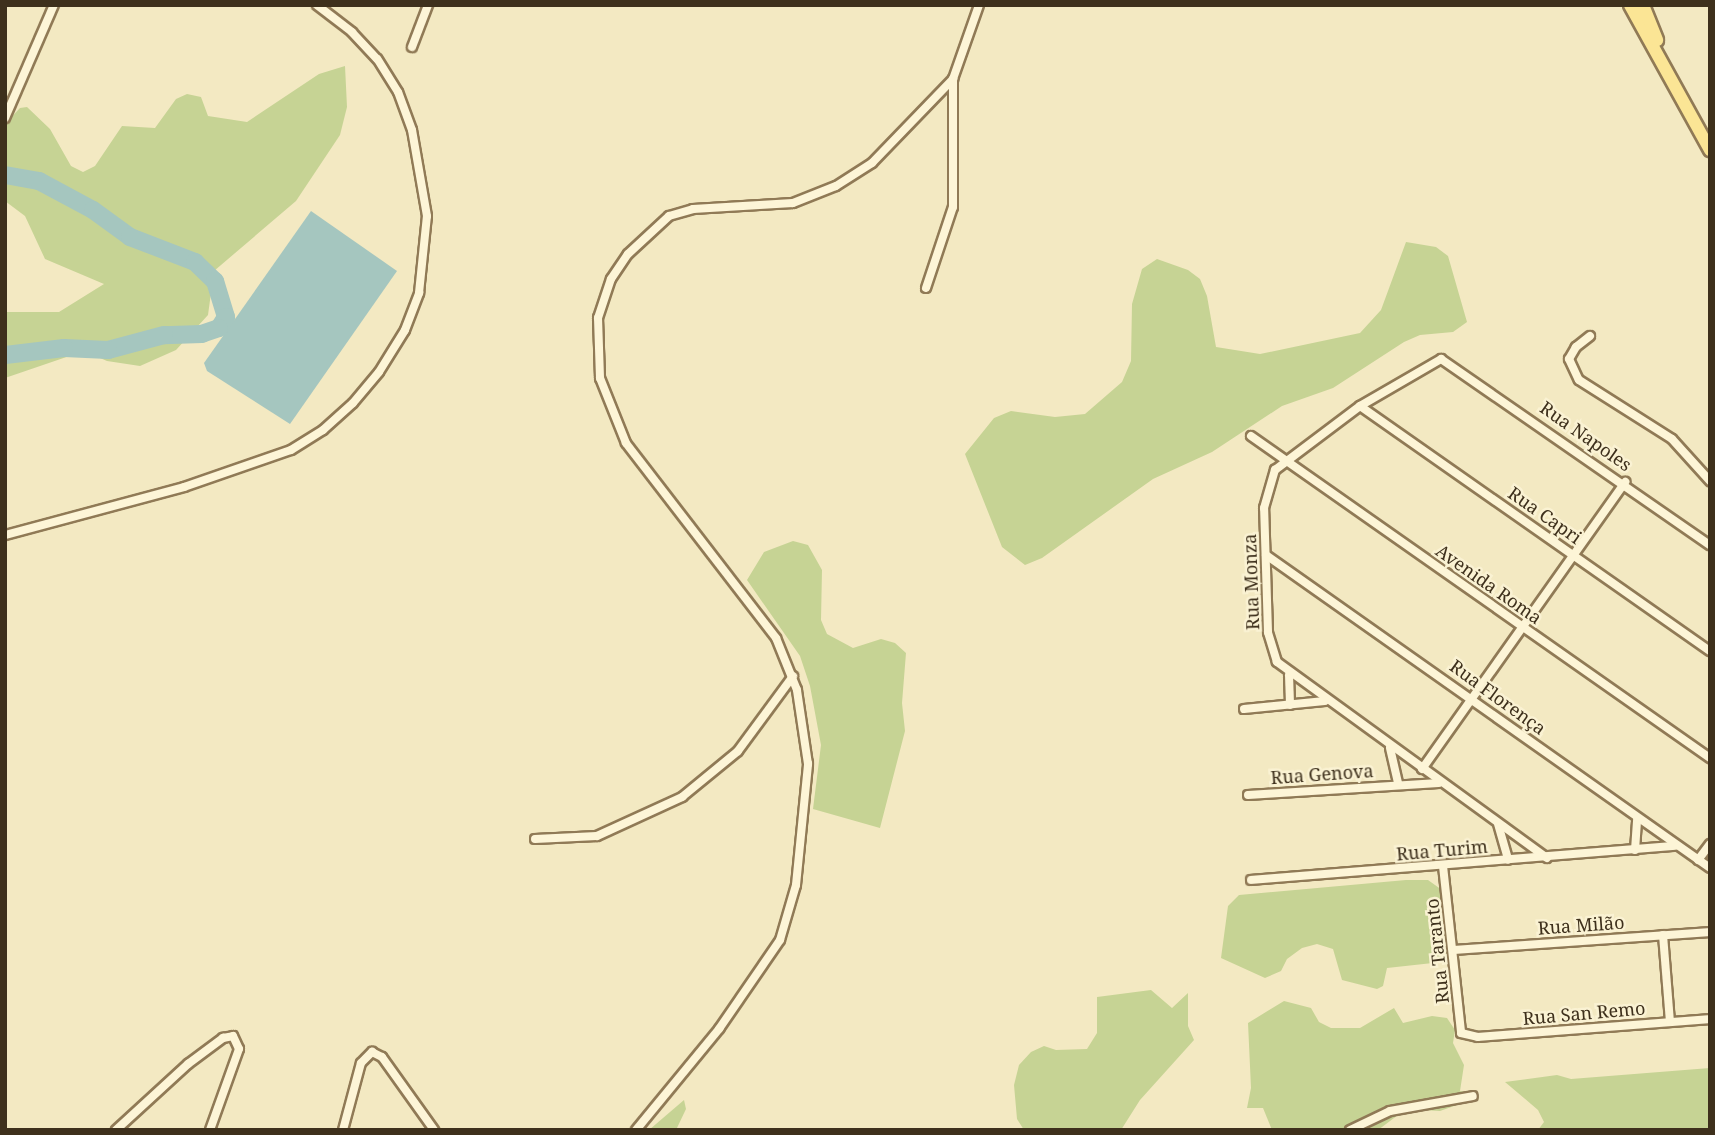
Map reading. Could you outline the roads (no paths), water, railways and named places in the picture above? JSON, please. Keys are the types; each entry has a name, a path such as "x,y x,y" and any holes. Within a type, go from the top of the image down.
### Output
{"main road":[{"path":"1630,5 1664,60 1710,150"},
{"path":"1643,5 1664,60"}],"street":[{"path":"5,118 54,5"},
{"path":"5,535 184,488 291,450 353,403 405,330 419,293 427,216 412,130 398,92 377,59 352,32 317,5"},
{"path":"412,47 428,5"},
{"path":"926,288 953,207 953,79 979,5"},
{"path":"636,1130 719,1029 780,940 796,885 808,764 793,676 776,638 626,443 600,378 598,318 611,279 628,254 669,216 693,209 793,203 836,186 872,163 953,79"},
{"path":"1590,336 1576,347 1569,359 1579,380 1672,439 1710,481"},
{"name":"Rua Monza","path":"1441,359 1360,406 1284,459 1266,492 1268,632 1277,662 1289,675 1547,858"},
{"name":"Rua Napoles","path":"1441,359 1625,482 1710,545"},
{"name":"Rua Capri","path":"1360,406 1710,651"},
{"name":"Avenida Roma","path":"1251,436 1710,758"},
{"path":"1422,769 1625,482"},
{"name":"Rua Florença","path":"1266,555 1473,697 1675,846 1710,868"},
{"path":"1289,675 1290,705"},
{"path":"535,839 597,836 682,797 738,751 793,676"},
{"path":"1244,709 1325,701"},
{"name":"Rua Genova","path":"1390,748 1398,784"},
{"name":"Rua Genova","path":"1248,795 1439,782"},
{"path":"1635,850 1637,818"},
{"path":"1499,824 1508,860"},
{"path":"1698,860 1710,844"},
{"name":"Rua Turim","path":"1251,880 1675,846"},
{"name":"Rua Taranto","path":"1443,866 1461,1033"},
{"name":"Rua Milão","path":"1454,950 1710,932"},
{"path":"1663,935 1670,1022"},
{"name":"Rua San Remo","path":"1461,1033 1478,1037 1710,1019"},
{"path":"116,1130 188,1064 223,1038 233,1036 239,1049 210,1130"},
{"path":"343,1130 361,1063 369,1053 382,1057 434,1130"},
{"path":"1350,1130 1390,1111 1473,1096"}],"water":[{"path":"311,211 397,271 290,424 207,371 204,363"}],"waterway":[{"path":"5,175 39,181 93,210 130,237 195,262 215,281 226,317 219,328 202,334 164,335 108,350 64,348 5,355"}]}
